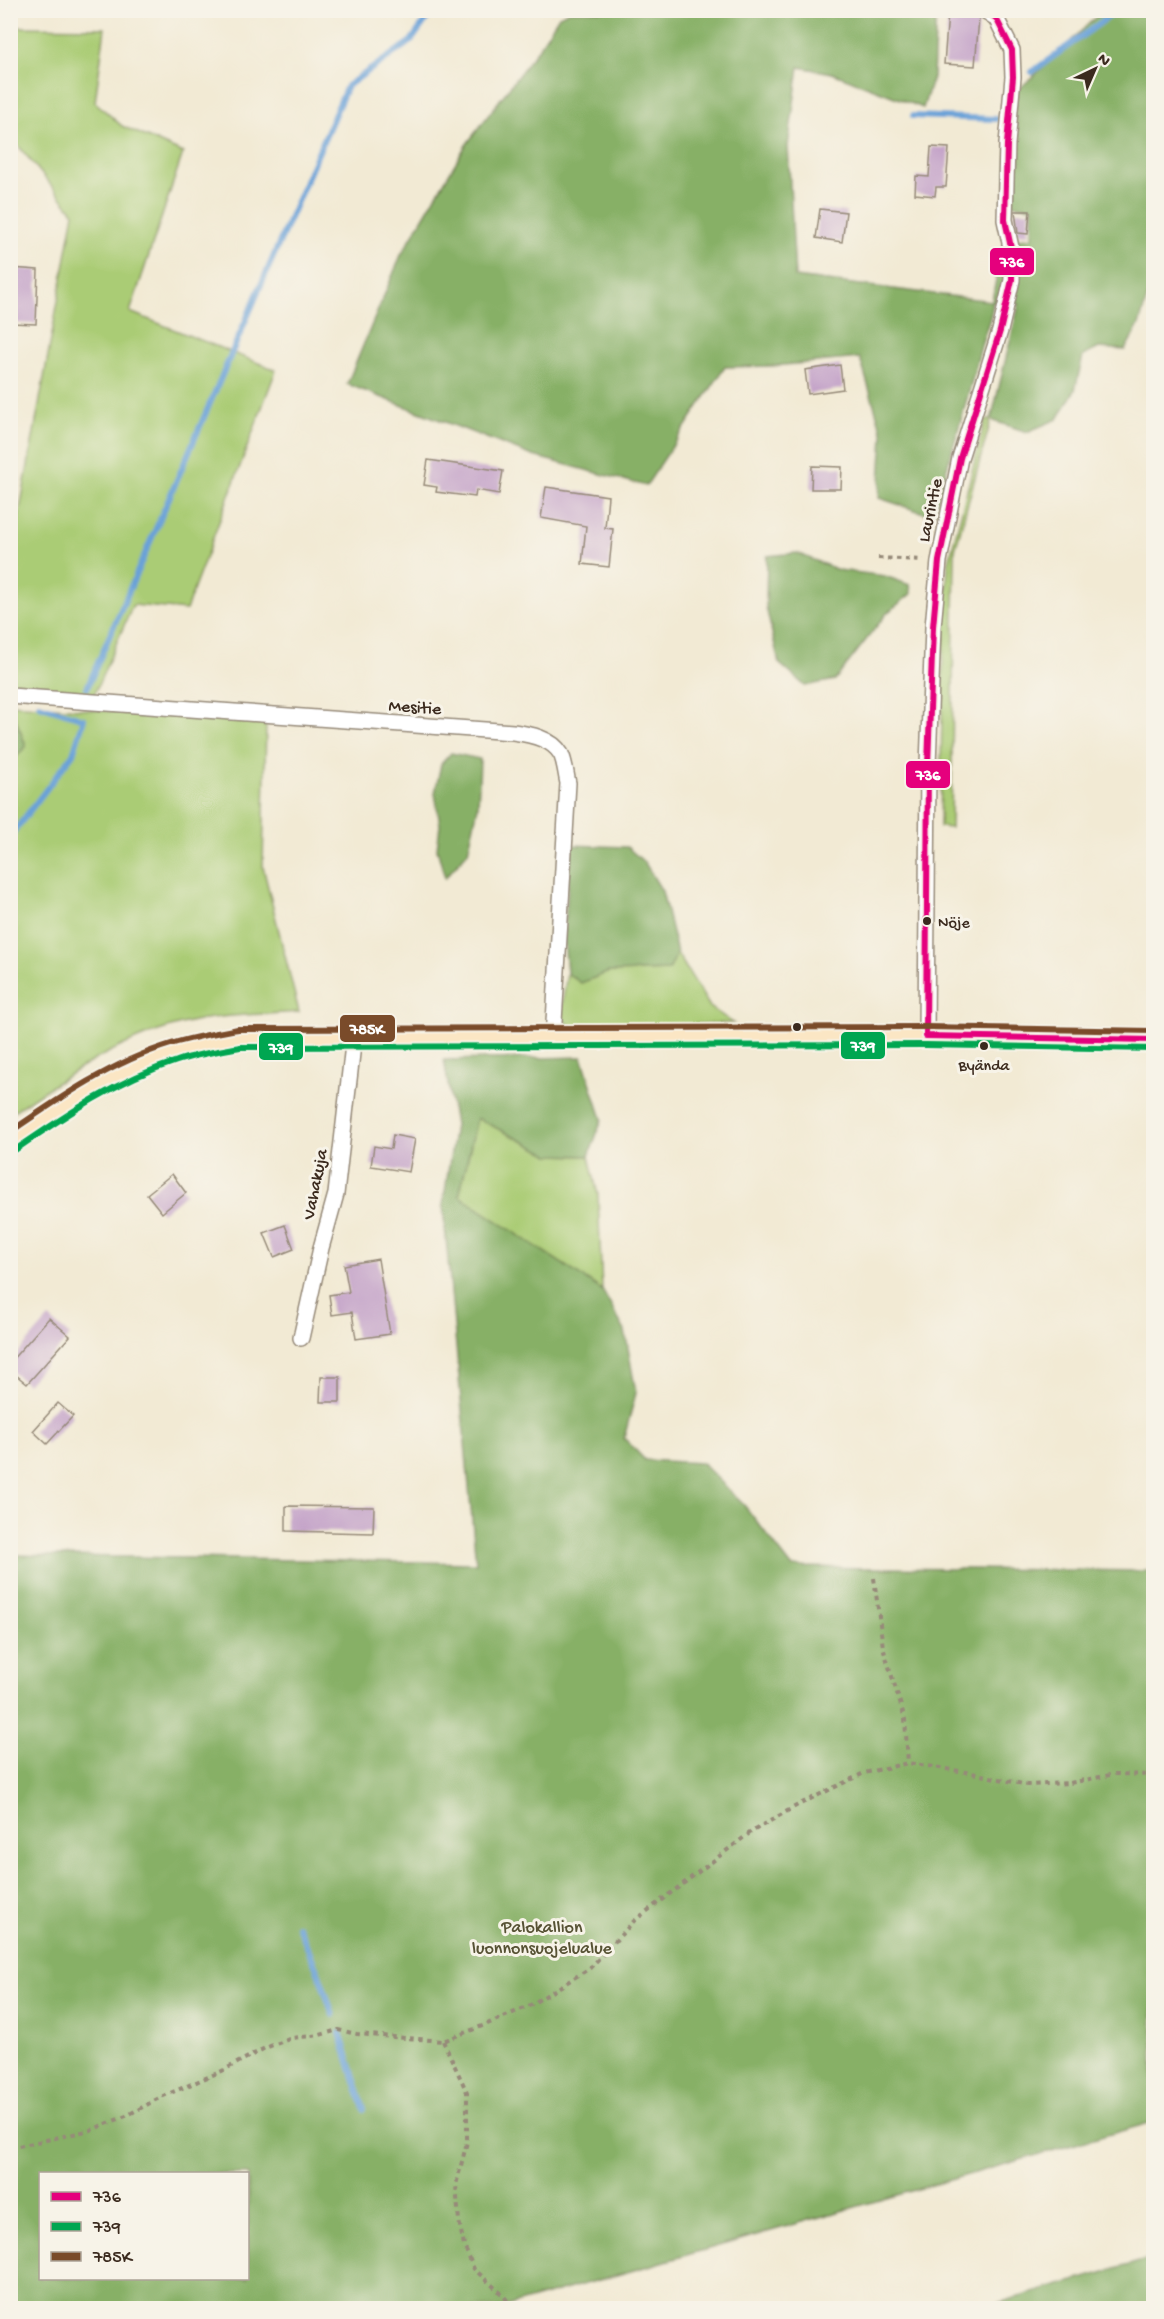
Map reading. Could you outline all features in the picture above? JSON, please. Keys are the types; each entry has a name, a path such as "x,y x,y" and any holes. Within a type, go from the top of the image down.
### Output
{"street":[{"name":"Laurintie","path":"926,1036 925,907 929,753 933,627 939,561 960,458 1000,330 1012,280 1012,252 1005,220 1007,144 1013,77 1012,51 996,18 984,10"},
{"name":"Mesitie","path":"10,696 513,732 530,734 547,741 561,754 567,783 553,1039"},
{"path":"10,1143 77,1097 118,1075 162,1056 239,1038 354,1036 553,1039 926,1036 1154,1040"},
{"name":"Vahakuja","path":"301,1338 321,1248 336,1194 354,1036"}],"path":[{"path":"878,558 939,561"},
{"path":"874,1578 883,1647 904,1719 908,1763"},
{"path":"10,2148 91,2130 222,2071 265,2048 292,2038 320,2035 338,2030 357,2034 442,2041 529,2006 590,1968 634,1921 751,1832 798,1805 864,1773 908,1763 972,1773 1027,1785 1070,1784 1115,1774 1154,1775"},
{"path":"442,2041 467,2092 467,2142 456,2185 464,2246 474,2269 503,2295 513,2308"}],"green space":[{"path":"570,11 936,11 933,77 923,108 832,73 799,67 788,146 795,277 992,301 1002,246 1008,239 1032,238 1032,207 1006,204 1009,98 1102,11 1153,11 1154,275 1139,325 1125,350 1099,348 1083,356 1075,390 1058,419 1027,432 991,420 1019,304 993,302 933,516 879,498 883,435 860,358 773,366 725,367 646,486 533,456 347,384 401,255 466,145 538,49 559,16"},
{"path":"11,27 105,28 95,102 122,126 183,153 130,312 276,370 186,610 133,605 93,697 11,692 10,564 74,213 11,137"},
{"path":"985,420 991,420 955,550 951,828 940,827 943,656 948,565"},
{"path":"797,553 838,570 885,576 910,585 911,594 887,613 835,680 805,686 779,663 766,607 767,556"},
{"path":"10,704 266,722 263,867 299,1012 194,1021 144,1036 98,1058 11,1113 10,763 26,746"},
{"path":"11,708 26,746 10,763"},
{"path":"451,753 480,759 478,807 468,852 445,878 437,849 440,825 435,793 441,764"},
{"path":"571,845 627,847 645,863 662,891 677,953 669,970 609,972 581,983 567,973 564,939"},
{"path":"677,953 710,1007 733,1023 575,1028 560,1019 567,973 581,983 609,972 669,970"},
{"name":"Palokallion luonnonsuojelualue","path":"582,1057 602,1119 589,1156 550,1155 477,1118 459,1196 602,1290 625,1331 636,1393 624,1438 645,1460 702,1463 744,1505 792,1567 1153,1571 1153,2122 501,2308 11,2308 11,1555 476,1563 443,1205 455,1125 444,1060"},
{"path":"477,1118 550,1155 589,1156 598,1195 602,1290 459,1196"},
{"path":"1153,2258 1153,2308 981,2308"}],"building":[{"path":"948,13 976,15 979,18 975,66 944,64"},
{"path":"931,147 949,148 946,187 936,187 935,196 915,194 916,176 929,177"},
{"path":"820,209 846,212 842,242 816,238"},
{"path":"1015,211 1030,211 1028,234 1018,233"},
{"path":"11,268 38,270 36,324 10,323"},
{"path":"840,365 843,389 808,394 805,370"},
{"path":"428,460 503,471 499,494 476,490 475,497 436,492 437,487 424,485"},
{"path":"812,466 842,467 841,489 811,489"},
{"path":"546,487 608,496 605,528 613,529 609,567 582,564 586,526 541,518"},
{"path":"393,1135 415,1139 409,1172 371,1166 374,1146 391,1149"},
{"path":"172,1174 186,1193 162,1213 147,1194"},
{"path":"285,1225 294,1249 274,1257 264,1233"},
{"path":"378,1259 390,1334 356,1339 352,1312 332,1315 329,1295 349,1292 344,1265"},
{"path":"49,1318 70,1336 27,1384 10,1370 10,1362"},
{"path":"321,1377 340,1377 340,1402 320,1402"},
{"path":"58,1403 73,1416 47,1444 33,1431"},
{"path":"286,1506 374,1507 373,1533 286,1531"}],"waterway":[{"path":"87,688 347,86 411,41 433,10"},
{"path":"1032,72 1118,10"},
{"path":"913,116 996,119"},
{"path":"10,837 73,754 84,719 39,705"},
{"path":"298,1926 319,1974 333,2015"},
{"path":"340,2033 364,2109"}],"transit line":[{"name":"736","path":"926,1036 928,765 933,627 939,561 960,458 1000,331 1012,280 1012,252 1005,220 1007,144 1013,77 1012,50 996,18 985,10"},
{"name":"785K","path":"10,1132 68,1094 128,1060 179,1042 238,1029 926,1027 1154,1031"},
{"name":"736","path":"926,1036 1154,1040"},
{"name":"739","path":"15,1150 73,1111 134,1078 185,1059 240,1047 926,1045 1154,1049"}],"place":[{"name":"Nöje","path":"927,921"},
{"name":"Byända","path":"984,1046"}]}
